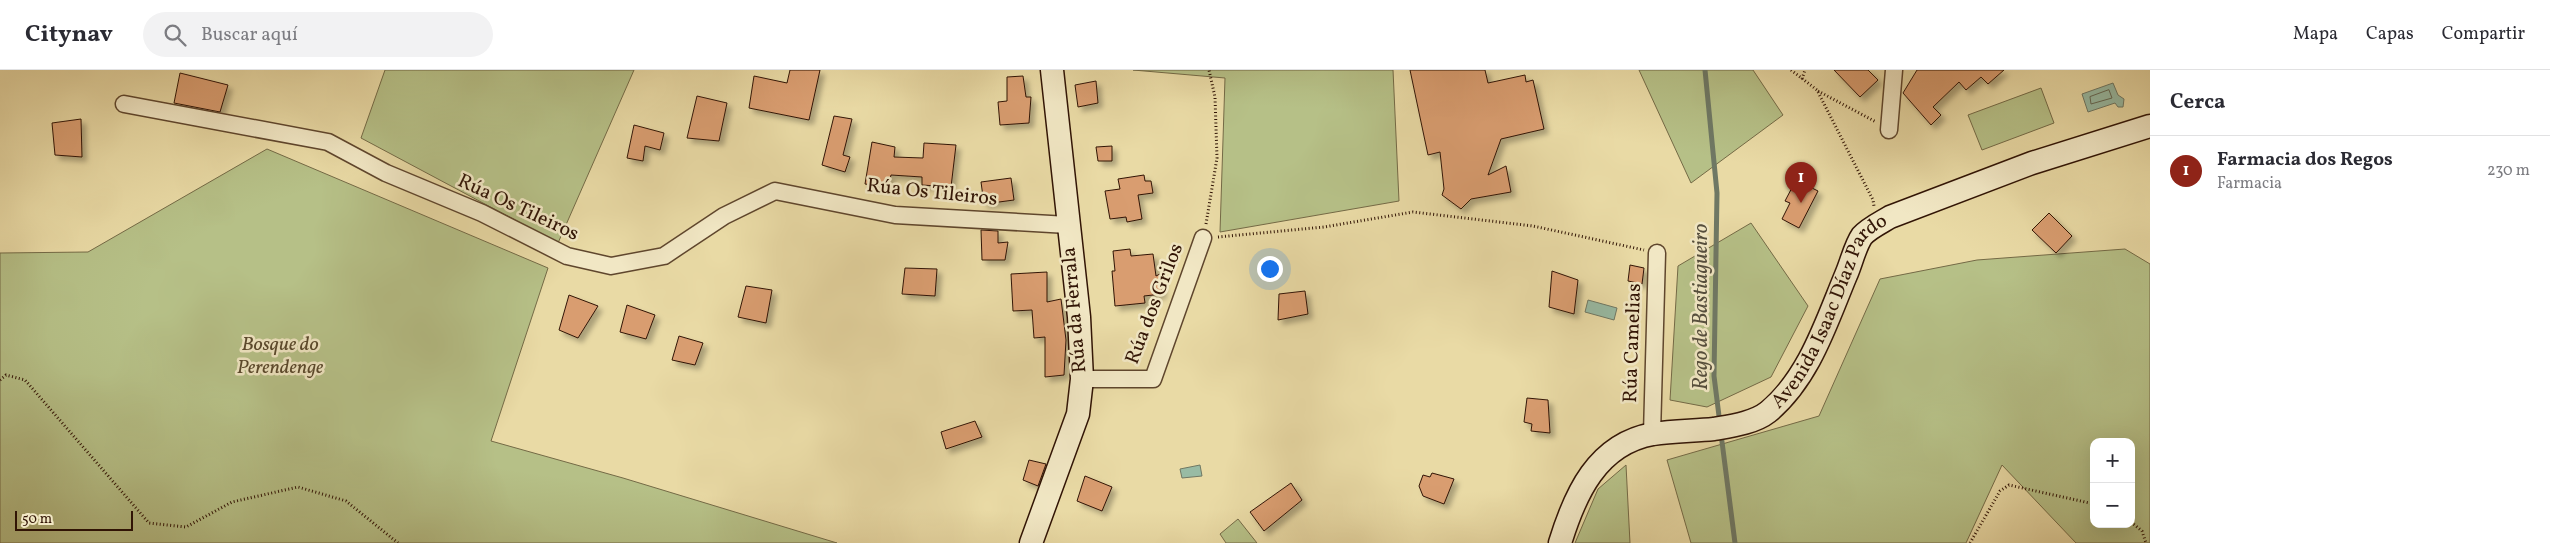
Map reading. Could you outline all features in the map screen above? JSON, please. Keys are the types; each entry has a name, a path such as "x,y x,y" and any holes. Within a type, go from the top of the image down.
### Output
{"street":[{"name":"Rúa da Ferrala","path":"1031,543 1078,414 1082,379 1079,317 1052,70"},
{"path":"1890,130 1894,70"},
{"name":"Rúa Os Tileiros","path":"124,104 328,142 386,173 482,213 567,256 611,266 664,256 724,216 775,191 895,215 1068,225"},
{"name":"Avenida Isaac Díaz Pardo","path":"1560,543 1570,511 1581,489 1603,458 1628,442 1652,434 1735,426 1767,413 1801,376 1824,329 1862,237 1875,226 1890,217 2032,163 2150,126"},
{"name":"Rúa dos Grilos","path":"1082,379 1153,379 1203,238"},
{"name":"Rúa Camelias","path":"1652,434 1657,253"}],"path":[{"path":"1208,70 1215,97 1217,158 1203,238 1254,236 1324,227 1413,212 1533,226 1657,253"},
{"path":"1791,70 1817,90 1890,130"},
{"path":"1802,79 1805,70"},
{"path":"1817,90 1873,200 1875,226"},
{"path":"0,380 6,375 25,380 149,523 186,527 232,502 298,487 346,501 398,543"},
{"path":"1970,543 2000,491 2010,485 2090,503"},
{"path":"2135,525 2142,531 2146,543"}],"green space":[{"path":"385,70 634,70 558,243 361,138"},
{"path":"1133,70 1393,70 1399,201 1220,232 1225,78"},
{"path":"1639,70 1753,70 1783,115 1691,183"},
{"path":"2041,88 2054,123 1982,150 1968,115"},
{"name":"Bosque do Perendenge","path":"267,149 548,268 491,441 623,478 837,543 0,543 0,253 88,252"},
{"path":"1751,223 1808,306 1771,377 1707,407 1670,400 1678,266"},
{"path":"2125,249 2150,264 2150,543 2076,543 2002,465 1966,543 1691,543 1667,460 1819,416 1880,279 1977,260"},
{"path":"1626,465 1630,543 1575,543 1598,489"},
{"path":"1238,519 1257,543 1226,543 1220,534"}],"water":[{"path":"2113,83 2118,95 2124,99 2123,107 2118,107 2115,103 2088,112 2082,94"},
{"path":"1588,300 1617,308 1614,320 1585,312"},
{"path":"1200,465 1202,476 1182,478 1180,469"}],"building":[{"path":"790,70 820,70 809,120 749,108 754,76 787,83"},
{"path":"1410,70 1485,70 1488,83 1525,75 1526,82 1533,80 1544,129 1501,139 1488,175 1506,166 1511,192 1471,199 1461,209 1442,195 1444,189 1440,152 1428,155"},
{"path":"1834,70 1868,70 1878,80 1860,97"},
{"path":"1917,70 2004,70 1988,84 1981,77 1966,90 1959,82 1933,107 1941,115 1931,125 1903,93"},
{"path":"180,73 228,85 220,112 174,103"},
{"path":"1023,76 1026,97 1031,97 1029,123 1000,125 998,102 1007,101 1007,77"},
{"path":"1096,81 1098,103 1078,107 1075,85"},
{"path":"697,96 727,103 719,141 687,138"},
{"path":"834,116 852,119 843,155 850,157 845,172 822,165"},
{"path":"81,119 82,157 55,155 52,123"},
{"path":"634,125 664,133 660,150 645,146 643,161 627,158"},
{"path":"872,142 895,147 894,157 923,158 924,143 956,145 951,187 922,185 922,177 891,175 888,187 865,184"},
{"path":"1112,146 1112,161 1098,161 1096,147"},
{"path":"1144,175 1145,181 1151,181 1153,193 1138,195 1142,219 1127,222 1126,217 1110,219 1105,191 1120,189 1118,179"},
{"path":"1011,178 1014,200 984,204 981,182"},
{"path":"1796,180 1818,191 1799,228 1782,219 1790,203 1785,201"},
{"path":"2049,213 2072,236 2056,253 2032,230"},
{"path":"981,230 998,231 998,243 1008,242 1005,260 982,260"},
{"path":"1130,249 1131,256 1153,254 1156,276 1160,274 1162,294 1144,296 1145,303 1115,306 1112,271 1115,271 1113,251"},
{"path":"1630,265 1644,268 1642,284 1628,281"},
{"path":"905,268 937,269 935,296 902,294"},
{"path":"1552,271 1578,280 1574,314 1549,307"},
{"path":"1047,272 1047,302 1061,299 1066,340 1064,375 1045,377 1045,337 1034,338 1032,310 1013,311 1011,274"},
{"path":"746,286 772,290 766,323 738,317"},
{"path":"1305,291 1308,314 1278,320 1279,294"},
{"path":"569,295 598,306 578,338 559,330"},
{"path":"627,305 655,315 646,339 620,332"},
{"path":"679,336 703,343 695,365 672,360"},
{"path":"1527,398 1548,400 1550,433 1531,431 1532,424 1524,422"},
{"path":"975,421 982,437 946,449 941,432"},
{"path":"1029,460 1046,464 1038,486 1023,480"},
{"path":"1432,473 1454,479 1444,504 1423,496 1419,486 1423,475 1430,477"},
{"path":"1085,476 1112,487 1102,511 1077,501"},
{"path":"1291,483 1302,500 1264,531 1250,512"}],"waterway":[{"name":"Rego de Bastiagueiro","path":"1705,70 1717,193 1714,376 1720,424"},
{"name":"Rego de Bastiagueiro","path":"1721,434 1735,543"}],"place":[{"name":"Farmacia dos Regos","path":"1801,203"}]}
